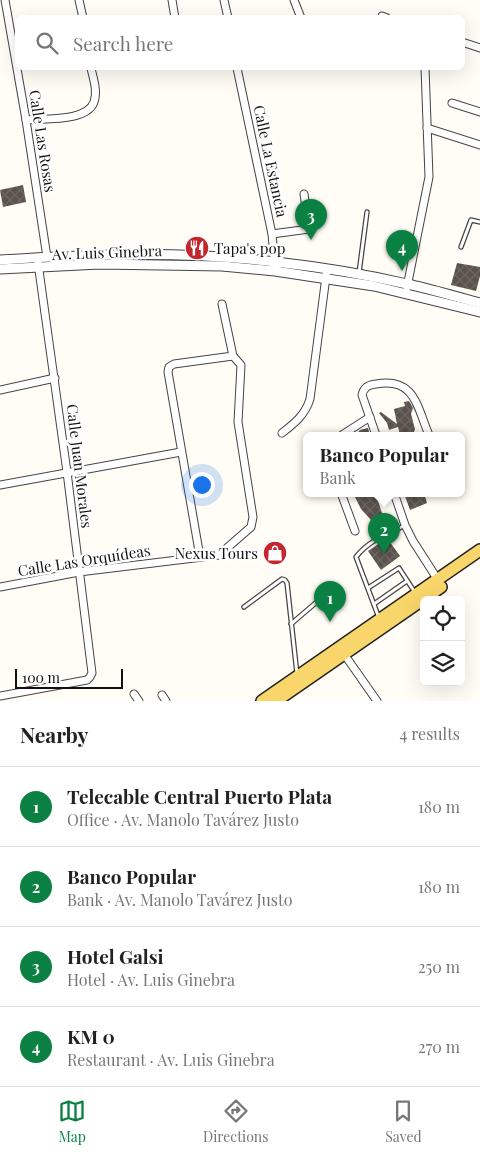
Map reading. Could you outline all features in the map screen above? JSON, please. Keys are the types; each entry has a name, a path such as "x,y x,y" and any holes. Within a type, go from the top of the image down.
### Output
{"main road":[{"path":"262,701 480,550"},
{"path":"276,701 480,560"}],"street":[{"name":"Calle Las Rosas","path":"5,0 15,57"},
{"path":"80,0 82,15"},
{"path":"172,0 174,15"},
{"path":"224,0 227,15"},
{"path":"294,0 300,15"},
{"path":"465,43 480,48"},
{"name":"Calle Las Rosas","path":"17,70 26,120 42,257"},
{"path":"26,120 75,116 83,114 91,108 95,101 96,90 92,70"},
{"name":"Calle La Estancia","path":"237,70 272,234 275,266"},
{"path":"406,293 429,177 425,70"},
{"path":"452,103 480,112"},
{"path":"427,128 480,145"},
{"path":"272,234 309,229 304,194"},
{"name":"Av. Luis Ginebra","path":"0,260 42,257 206,256 327,274 480,312"},
{"name":"Calle Juan Morales","path":"5,697 87,680 92,673 55,378 39,268 42,257"},
{"name":"Av. Luis Ginebra","path":"0,269 100,264 275,266"},
{"path":"282,433 302,416 307,409 310,399 327,274"},
{"name":"Av. Luis Ginebra","path":"327,274 359,275 408,284 480,303"},
{"path":"200,557 180,452 168,372 169,367 174,364 233,356 222,304"},
{"name":"Calle Las Orquídeas","path":"0,587 79,572 219,555 251,527 253,517 238,422 241,365 233,356"},
{"path":"0,390 55,378"},
{"path":"375,432 362,395 365,388 369,385 388,382 394,382 412,394 427,432"},
{"path":"347,432 370,418"},
{"path":"0,485 180,452"},
{"path":"343,497 355,531"},
{"path":"395,497 413,541 438,580"},
{"path":"344,654 377,701"},
{"path":"134,694 139,701"}],"lane":[{"path":"359,275 367,212"},
{"path":"461,247 471,220 480,222"},
{"path":"380,620 356,556 362,549 380,537 405,525"},
{"path":"368,588 399,568 417,594"},
{"path":"244,607 269,587 282,579 285,580 287,583 297,677"},
{"path":"374,604 407,581"},
{"path":"291,624 319,600"}],"building":[{"path":"23,185 26,202 3,207 0,190"},
{"path":"457,263 480,267 476,291 451,285"},
{"path":"409,401 413,408 411,414 414,432 399,432 398,427 389,430 387,423 379,413 381,412 397,424 394,409 405,406 404,402"},
{"path":"368,428 369,432 358,432"},
{"path":"355,497 381,497 377,498 382,513 392,517 393,527 371,535 371,520 361,509"},
{"path":"405,497 425,497 427,503 410,510"},
{"path":"387,538 400,556 381,570 368,551"}],"place":[{"name":"Hotel Galsi","path":"311,240"},
{"name":"Tapa's pop","path":"197,248"},
{"name":"KM 0","path":"402,271"},
{"name":"Nexus Tours","path":"275,553"},
{"name":"Banco Popular","path":"384,554"},
{"name":"Telecable Central Puerto Plata","path":"330,622"}]}
